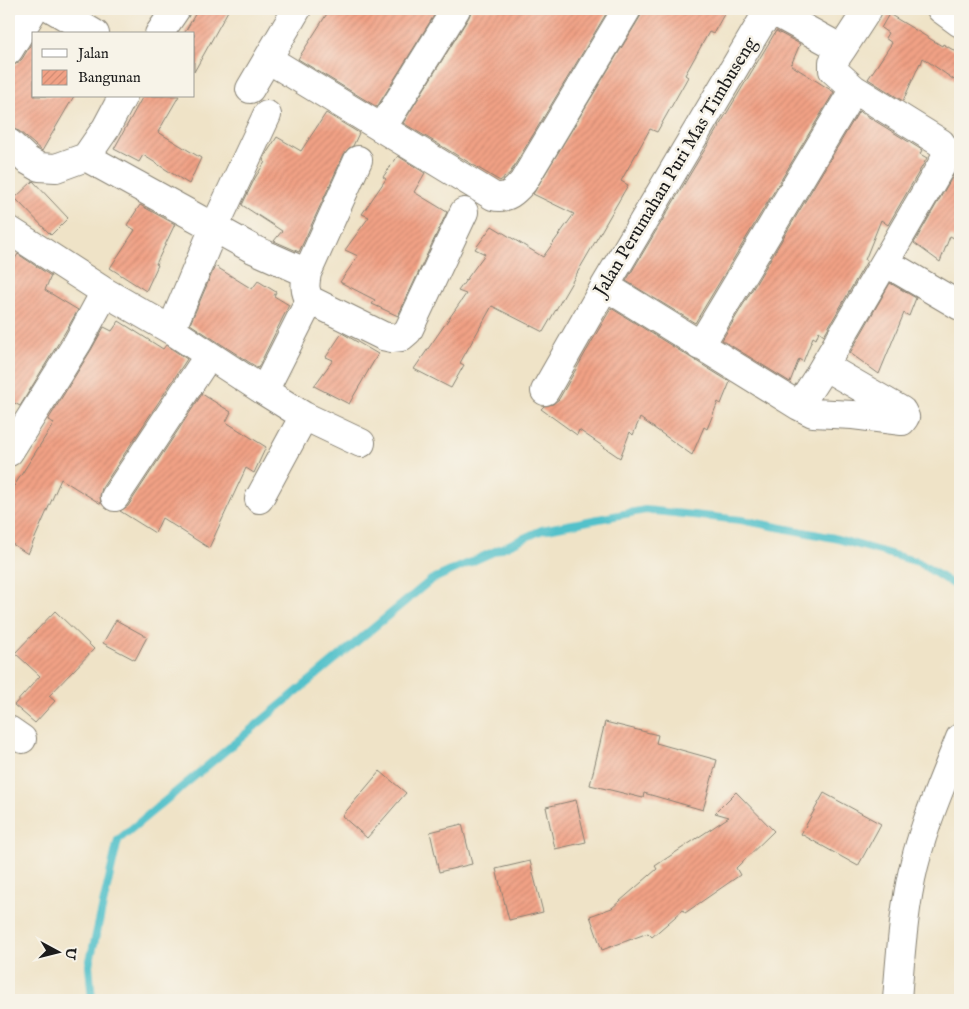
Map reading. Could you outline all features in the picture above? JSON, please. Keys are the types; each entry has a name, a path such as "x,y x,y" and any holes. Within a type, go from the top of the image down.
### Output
{"street":[{"path":"9,50 34,9"},
{"path":"53,9 92,32"},
{"path":"160,32 176,9"},
{"path":"250,89 297,9"},
{"path":"382,128 456,9"},
{"path":"268,59 493,196 502,198 512,194 523,182 627,9"},
{"path":"799,406 885,262 952,166 941,143 854,89 833,70 833,62 868,9"},
{"path":"941,9 960,23"},
{"name":"Jalan Perumahan Puri Mas Timbuseng","path":"545,391 761,22 770,15 780,15 842,48"},
{"path":"700,346 854,89"},
{"path":"9,143 27,160 39,167 56,168 86,157 106,128 122,98"},
{"path":"171,330 214,228 267,115"},
{"path":"86,157 253,250 383,336 392,338 401,337 408,330 464,212"},
{"path":"264,391 308,287 358,160"},
{"path":"9,230 105,292 171,330 304,416 361,444"},
{"path":"885,262 960,306"},
{"path":"605,286 700,346 813,413 853,415 902,421 905,417 902,411 824,366"},
{"path":"9,452 91,321 105,292"},
{"path":"115,498 209,355"},
{"path":"259,500 304,416"},
{"path":"897,1000 904,918 911,877 930,815 960,738"}],"building":[{"path":"198,9 229,9 195,70 195,32 185,32"},
{"path":"330,9 438,9 377,107 298,59"},
{"path":"472,9 609,9 510,173 500,181 403,123 469,17"},
{"path":"643,9 727,9 713,34 709,32 685,75 688,77 657,132 650,129 621,181 628,185 543,332 492,306 460,363 464,365 451,388 414,369 466,294 458,291 485,254 475,249 492,226 543,257 574,214 533,194 640,17"},
{"path":"889,14 942,46 943,44 960,54 960,84 923,58 903,101 868,79 892,43 885,38 888,33 881,28"},
{"path":"776,31 800,44 791,65 834,92 695,323 626,281"},
{"path":"32,42 32,98 73,98 42,151 19,131 9,128 9,66 16,64 22,59"},
{"path":"142,98 178,98 158,132 201,158 189,184 143,155 139,162 114,149"},
{"path":"859,111 922,150 920,154 927,158 888,225 881,220 865,260 867,261 824,335 819,331 816,339 813,337 803,362 799,359 790,382 722,340"},
{"path":"326,113 359,133 353,146 344,154 299,252 274,241 282,231 242,205 265,162 263,161 266,154 277,137 301,151"},
{"path":"398,156 425,173 414,192 447,212 398,316 372,304 375,300 340,282 358,256 345,250 369,217 362,214 386,179 383,177"},
{"path":"954,174 960,178 960,222 954,238 950,236 940,262 914,243"},
{"path":"33,181 68,218 51,235 15,198"},
{"path":"140,205 175,224 156,264 158,265 146,291 110,268 135,230 127,225"},
{"path":"18,254 51,276 45,290 78,310 20,406 9,400 9,268"},
{"path":"215,266 252,289 258,281 276,292 274,296 289,305 258,368 190,324"},
{"path":"890,283 916,298 909,316 904,313 879,374 850,353"},
{"path":"611,308 730,382 721,404 718,402 707,429 704,427 692,455 640,418 633,435 630,432 620,458 579,430 577,435 541,409 559,399"},
{"path":"119,321 163,349 166,345 187,359 102,488 101,504 61,479 28,554 9,542 9,494 54,423 48,420 104,327 112,331"},
{"path":"342,333 378,354 349,404 314,386 333,360 326,357"},
{"path":"202,394 231,412 226,422 266,447 254,473 246,468 209,548 162,518 155,533 120,511 128,506"},
{"path":"55,611 94,649 49,696 55,701 35,723 14,705 40,676 15,653"},
{"path":"116,620 147,637 135,660 103,643"},
{"path":"605,722 658,735 656,743 717,760 703,810 644,793 643,798 590,785"},
{"path":"380,771 406,793 367,838 342,816"},
{"path":"736,792 774,831 736,868 740,875 685,913 683,910 652,937 648,933 602,950 590,916 612,908 657,869 655,866 729,817 715,813"},
{"path":"824,793 881,824 858,866 801,834"},
{"path":"576,800 586,842 555,849 546,807"},
{"path":"462,824 472,864 439,872 430,832"},
{"path":"530,861 543,912 509,920 496,869"}],"waterway":[{"path":"92,1000 89,965 118,840 431,580 542,530 645,510 741,520 834,538 918,562 960,589"}]}
